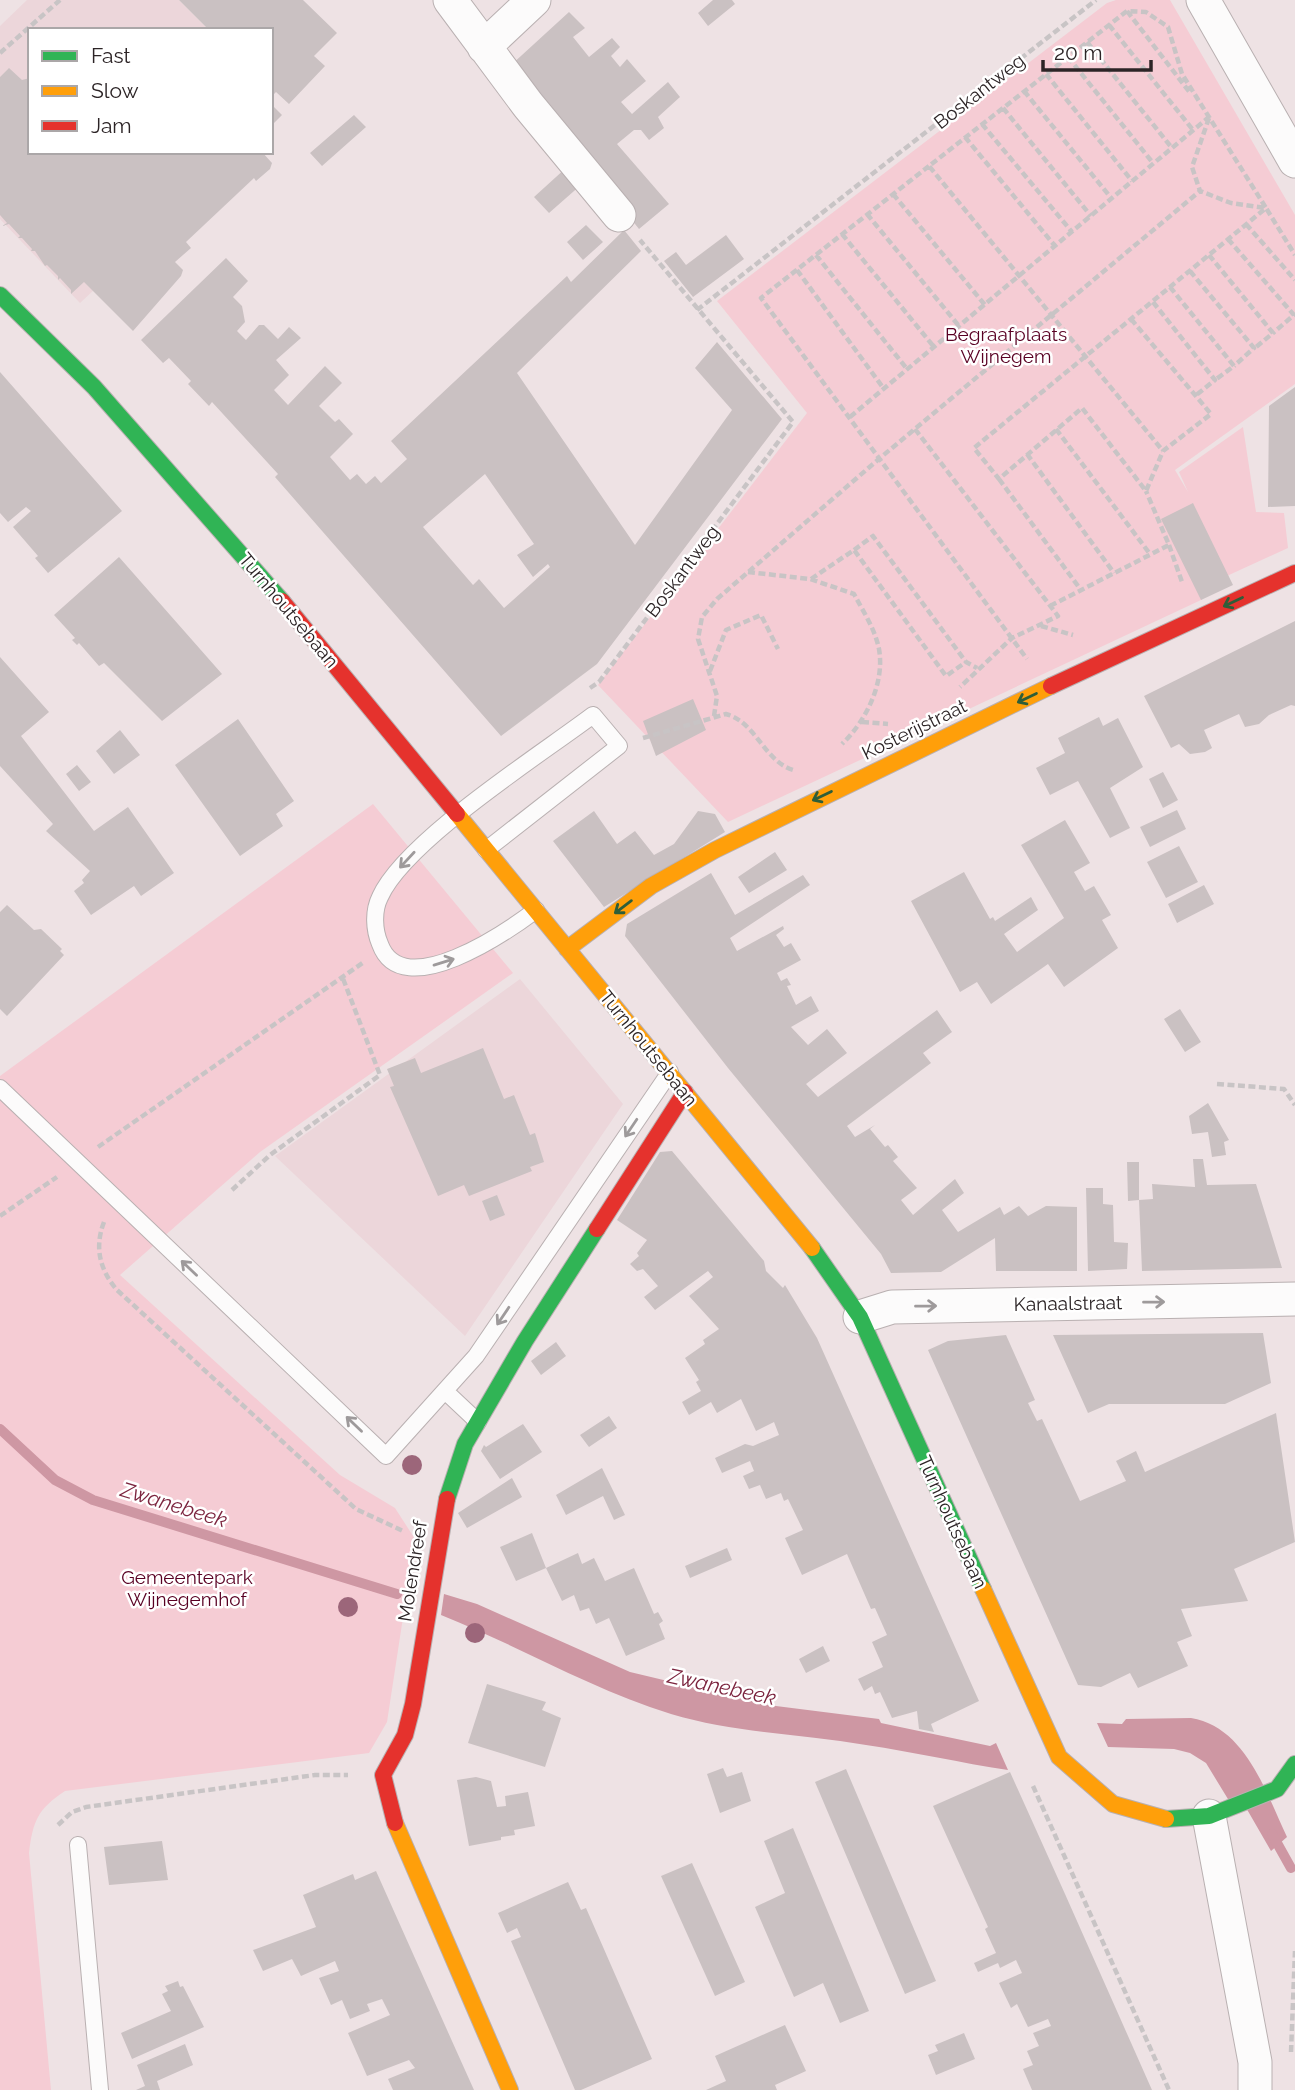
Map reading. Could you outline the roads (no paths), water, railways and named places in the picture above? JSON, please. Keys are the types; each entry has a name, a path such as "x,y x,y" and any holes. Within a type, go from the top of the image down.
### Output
{"main road":[{"name":"Turnhoutsebaan","path":"0,295 94,387 239,551 803,1234 860,1317 1059,1757 1113,1804 1167,1819 1219,1812 1277,1789 1295,1764"},
{"name":"Kosterijstraat","path":"567,949 651,886 715,850 1048,688 1295,573"},
{"name":"Molendreef","path":"510,2090 391,1816 383,1775 405,1735 437,1544 448,1492 465,1444 525,1341 685,1092"}],"street":[{"path":"450,0 484,47 619,215"},
{"path":"484,47 534,0"},
{"path":"1203,0 1295,161"},
{"name":"Kanaalstraat","path":"860,1317 891,1307 1287,1299"},
{"path":"1219,1812 1255,2062 1255,2090"}],"lane":[{"path":"486,850 619,746 593,715 407,858 380,897 376,910 376,930 382,950 404,966 425,967 443,962 509,930 536,910"},
{"path":"0,1088 386,1455 476,1356 670,1072"},
{"path":"444,1391 478,1422"},
{"path":"78,1845 100,2090"}],"waterway":[{"name":"Zwanebeek","path":"0,1429 55,1480 93,1500 397,1594"},
{"name":"Zwanebeek","path":"1272,1834 1291,1868"}],"park label":[{"name":"Begraafplaats Wijnegem","path":"1006,345"},
{"name":"Gemeentepark Wijnegemhof","path":"187,1588"}]}
